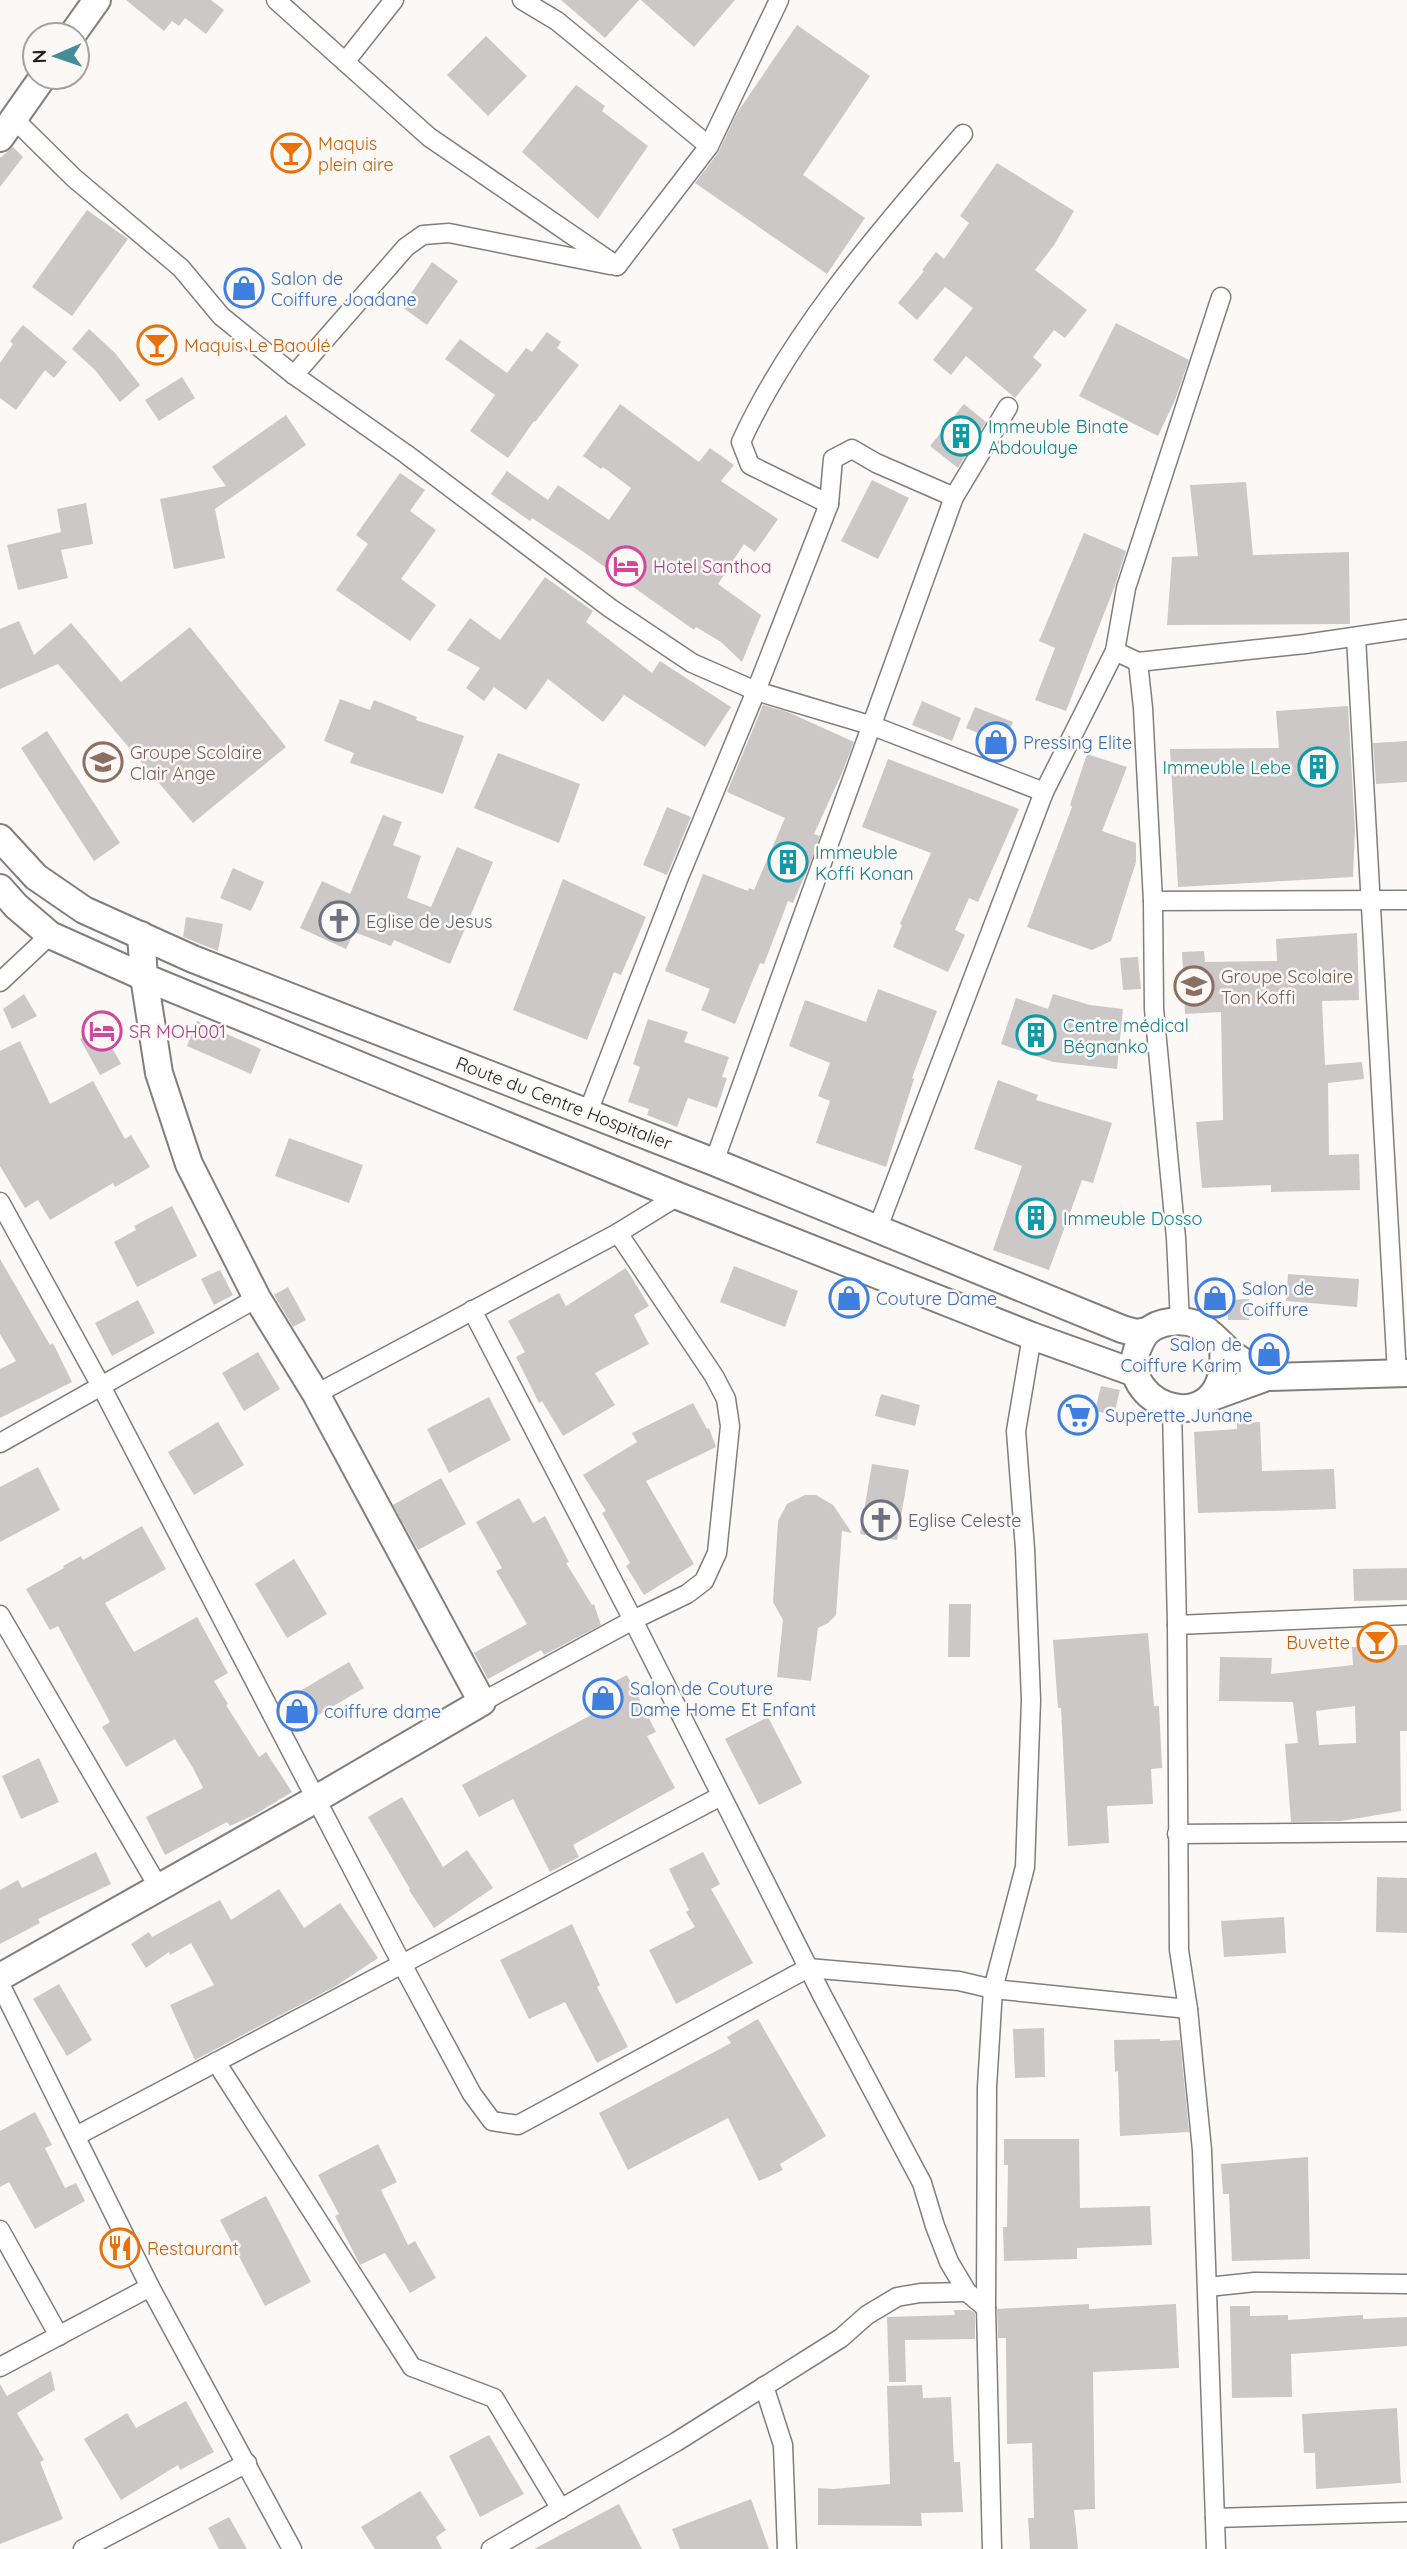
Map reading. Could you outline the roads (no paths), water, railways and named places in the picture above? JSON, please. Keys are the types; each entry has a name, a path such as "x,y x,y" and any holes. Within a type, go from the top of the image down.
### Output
{"street":[{"path":"82,21 97,0"},
{"path":"276,0 429,137 617,267"},
{"path":"345,62 394,0"},
{"path":"522,0 557,21 709,146"},
{"path":"617,267 709,146 779,0"},
{"path":"33,91 7,128 74,177 181,268 221,316 294,375 406,454 631,622 692,663 756,691 873,726 1044,792"},
{"path":"829,504 750,465 741,442 787,356 885,225 963,134"},
{"path":"294,375 405,247 424,235 449,233 617,267"},
{"path":"877,1230 1044,792 1115,651 1126,588 1221,297"},
{"path":"714,1162 954,497 1008,407"},
{"path":"587,1112 678,877 756,691 829,504 833,459 852,449 876,463 954,497"},
{"path":"1115,651 1138,662 1356,638 1407,629"},
{"path":"1266,1377 1223,1347 1198,1325 1165,1322 1147,1331 1136,1353 1135,1373 1147,1393 1156,1402 1172,1408 1199,1406 1212,1397 1266,1377 1402,1374 1356,638"},
{"path":"1138,662 1143,708 1153,901 1154,1009 1176,1238 1180,1322"},
{"name":"Route du Centre Hospitalier","path":"0,838 36,877 84,910 206,964 714,1162 1122,1329 1136,1333 1147,1331"},
{"path":"0,888 16,906 50,935 144,977 678,1196 1032,1336 1135,1373"},
{"path":"1153,901 1407,900"},
{"path":"0,982 50,935"},
{"path":"141,935 144,977 159,1073 188,1164 257,1298 316,1394 482,1702"},
{"path":"316,1394 618,1233 678,1196"},
{"path":"0,1202 101,1386 402,1964 472,2094 492,2121 518,2124 808,1968 959,1981 993,1989 1188,2009"},
{"path":"0,1977 482,1702 633,1620 687,1594 704,1581 717,1553 730,1426 726,1399 714,1376 618,1233"},
{"path":"0,1443 257,1298"},
{"path":"472,1310 633,1620 808,1968 922,2183 949,2262 967,2292 986,2308"},
{"path":"992,2549 986,2308 987,2087 993,1989 1025,1867 1031,1700 1025,1549 1016,1431 1032,1336"},
{"path":"1212,1397 1221,1382 1223,1347"},
{"path":"1172,1408 1177,1625 1179,1950 1188,2009 1202,2150 1216,2549"},
{"path":"0,1615 159,1888"},
{"path":"1177,1625 1407,1615"},
{"path":"76,2136 721,1796"},
{"path":"1177,1834 1407,1832"},
{"path":"0,1984 150,2287 292,2549"},
{"path":"216,2062 412,2367 494,2398 561,2509"},
{"path":"0,2230 59,2336"},
{"path":"1208,2287 1255,2282 1407,2284"},
{"path":"0,2367 150,2287"},
{"path":"491,2549 518,2542 561,2509 676,2442 841,2337 867,2315 897,2297 920,2293 967,2292"},
{"path":"764,2386 783,2445 787,2549"},
{"path":"83,2549 247,2463"},
{"path":"1215,2518 1407,2512"}],"place":[{"name":"Maquis plein aire","path":"291,153"},
{"name":"Salon de Coiffure Joadane","path":"244,288"},
{"name":"Maquis Le Baoulé","path":"157,345"},
{"name":"Immeuble Binate Abdoulaye","path":"961,436"},
{"name":"Hotel Santhoa","path":"626,566"},
{"name":"Pressing Elite","path":"996,742"},
{"name":"Groupe Scolaire Clair Ange","path":"103,762"},
{"name":"Immeuble Lebe","path":"1318,767"},
{"name":"Immeuble Koffi Konan","path":"788,862"},
{"name":"Eglise de Jesus","path":"339,921"},
{"name":"Groupe Scolaire Ton Koffi","path":"1194,986"},
{"name":"SR MOH001","path":"102,1031"},
{"name":"Centre médical Bégnanko","path":"1036,1035"},
{"name":"Immeuble Dosso","path":"1036,1218"},
{"name":"Couture Dame","path":"849,1298"},
{"name":"Salon de Coiffure","path":"1215,1298"},
{"name":"Salon de Coiffure Karim","path":"1269,1354"},
{"name":"Superette Junane","path":"1078,1415"},
{"name":"Eglise Celeste","path":"881,1520"},
{"name":"Buvette","path":"1377,1642"},
{"name":"Salon de Couture Dame Home Et Enfant","path":"603,1698"},
{"name":"coiffure dame","path":"297,1711"},
{"name":"Restaurant","path":"120,2248"}]}
